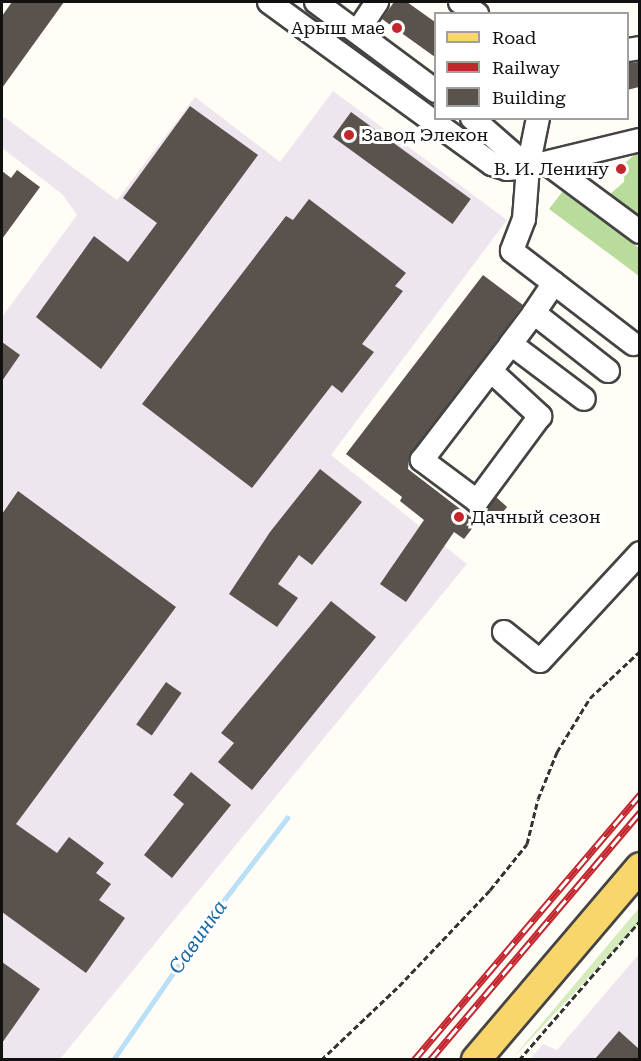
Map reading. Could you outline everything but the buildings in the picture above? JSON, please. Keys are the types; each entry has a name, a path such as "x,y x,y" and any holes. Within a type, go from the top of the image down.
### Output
{"main road":[{"path":"476,1059 639,867"}],"street":[{"path":"269,2 474,154 507,169 538,165 639,140"},
{"path":"316,2 434,90"},
{"path":"354,64 377,2"},
{"path":"460,2 474,12"},
{"path":"475,120 639,232"},
{"path":"538,120 538,165 524,219 512,251 633,344"},
{"path":"491,370 540,416 477,501 422,460 491,370 511,344 554,283"},
{"path":"534,313 608,371"},
{"path":"511,344 584,399"},
{"path":"504,632 540,661 639,553"}],"path":[{"path":"321,1059 399,986 490,890 527,844 538,799 557,752 590,698 639,651"},
{"path":"519,1059 639,921"}],"shaded area":[{"path":"333,91 507,220 331,455 467,564 60,1059 2,1059 2,317 77,215 62,194 2,148 2,119 4,117 117,200 195,97 280,162"},
{"path":"639,954 639,1059 529,1060 543,1044 557,1050"}],"green space":[{"path":"639,151 639,220 610,194 624,182 625,163"},
{"path":"563,191 639,248 639,276 549,209"},
{"path":"639,908 639,924 512,1059"}],"waterway":[{"name":"Савинка","path":"113,1060 217,909 287,818"}],"railway":[{"path":"414,1060 640,794"},
{"path":"430,1060 640,812"}],"place":[{"name":"Арыш мае","path":"397,28"},
{"name":"Завод Элекон","path":"349,135"},
{"name":"В. И. Ленину","path":"621,169"},
{"name":"Дачный сезон","path":"459,517"}]}
